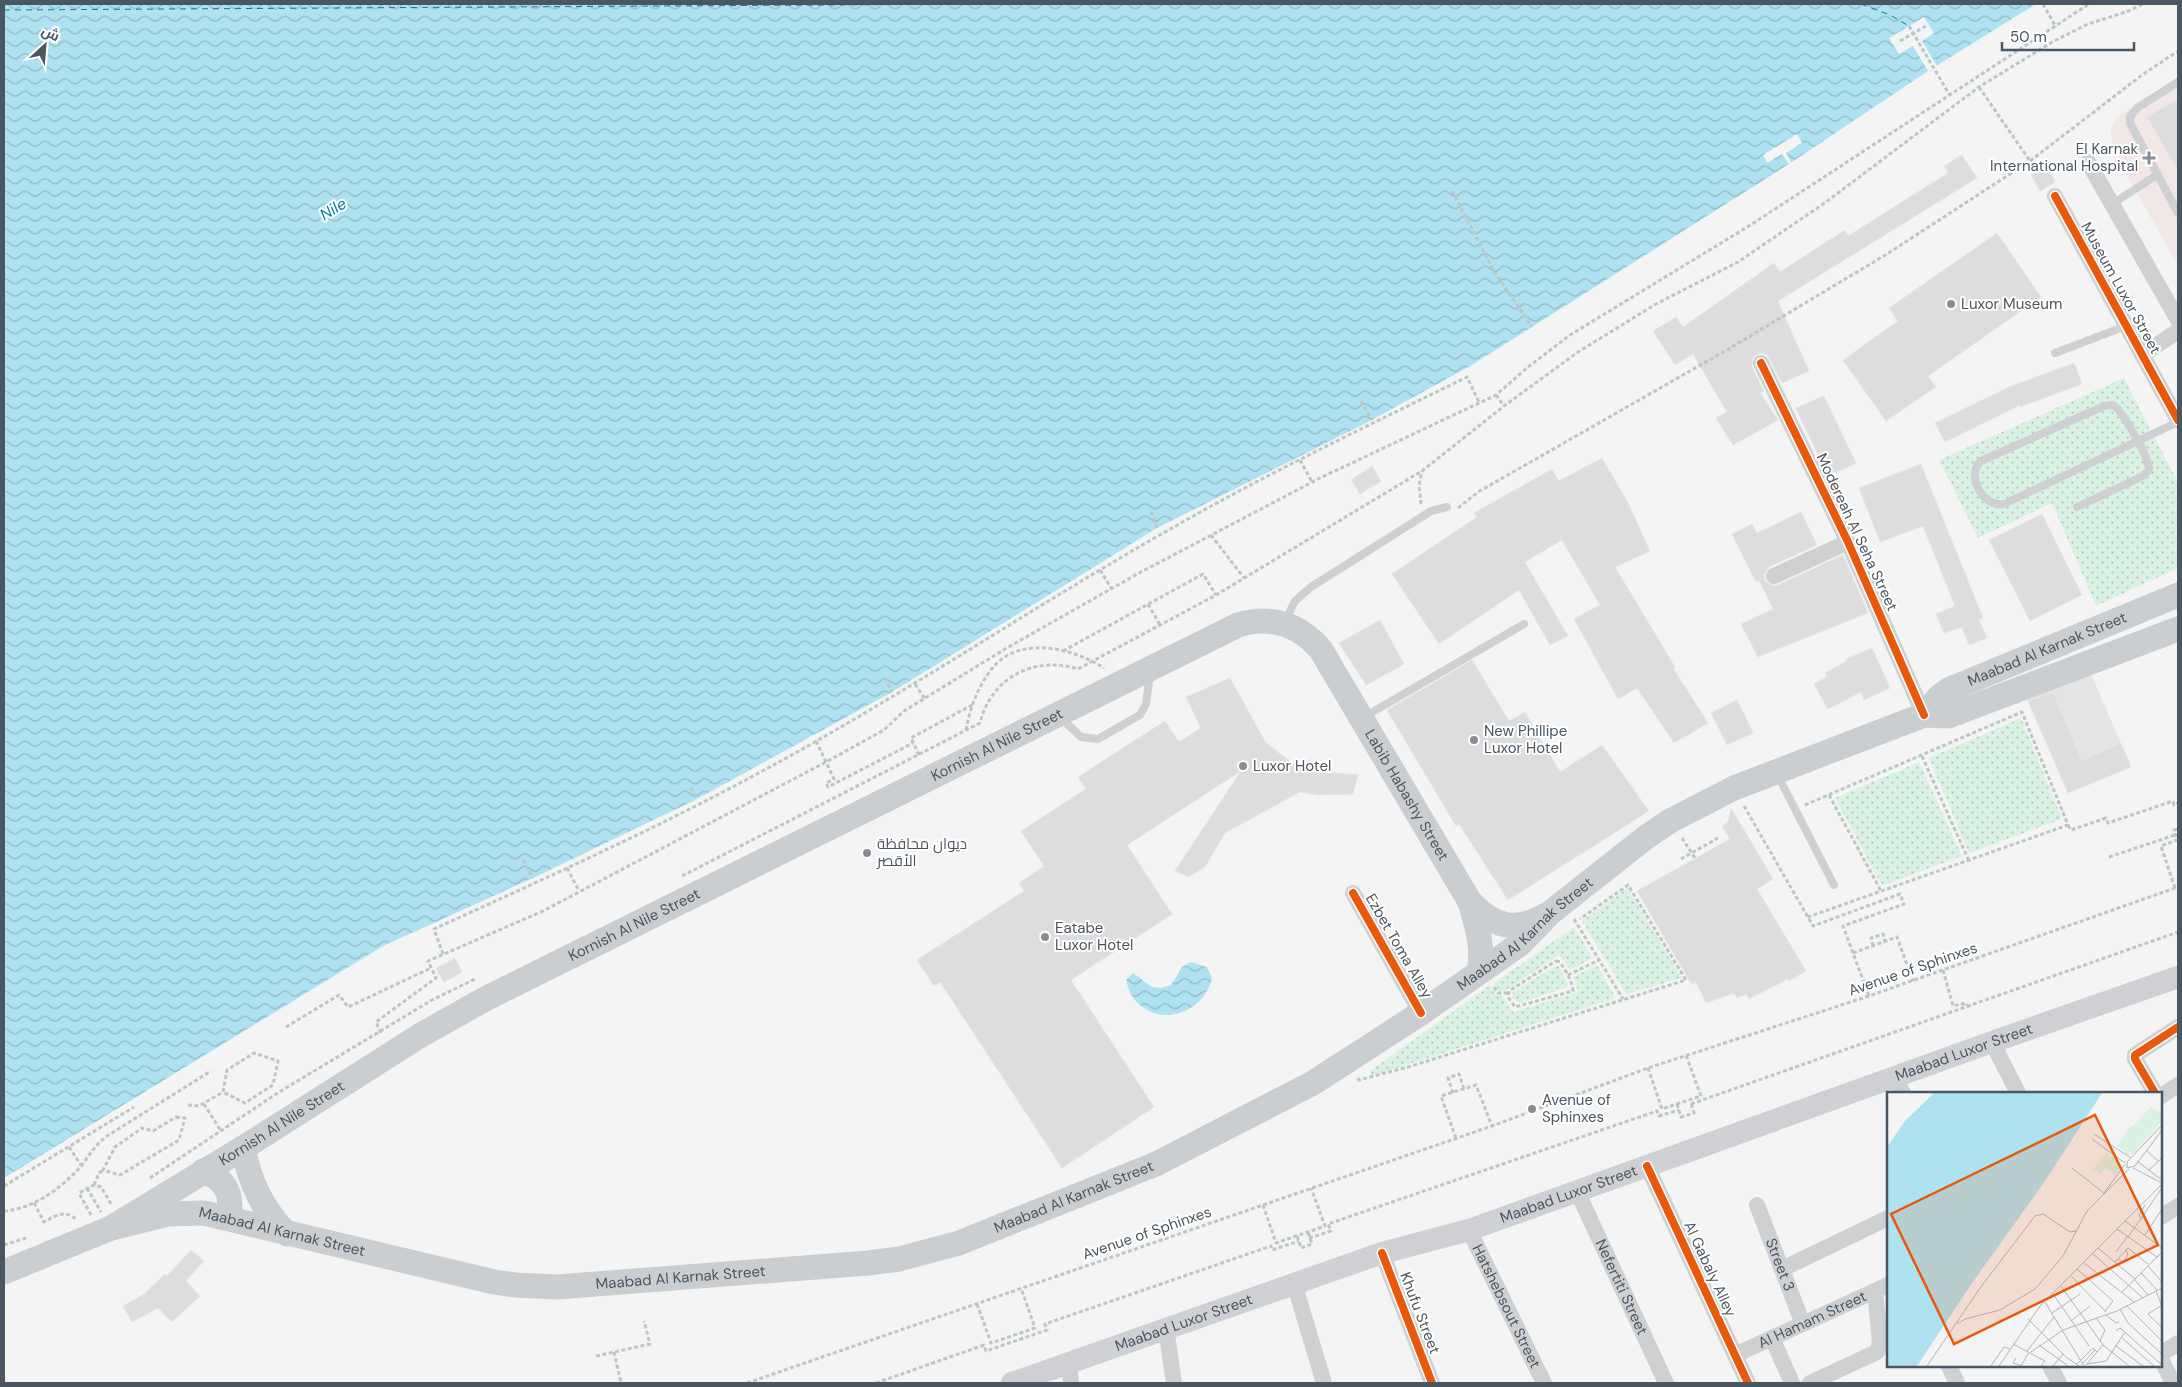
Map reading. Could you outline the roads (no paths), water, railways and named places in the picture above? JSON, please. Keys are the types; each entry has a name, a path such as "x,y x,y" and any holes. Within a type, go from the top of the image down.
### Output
{"main road":[{"name":"Maabad Al Karnak Street","path":"1924,715 1935,701 1948,690 2178,595"},
{"name":"Kornish Al Nile Street","path":"4,1272 203,1171 421,1035 479,1002 1123,683 1238,624 1261,620 1284,623"},
{"name":"Labib Habashy Street","path":"1284,623 1305,634 1321,650 1470,902 1482,914 1504,924 1527,924 1564,916"},
{"name":"Maabad Al Karnak Street","path":"106,1219 204,1213 494,1282 536,1287 557,1287 868,1263 899,1259 959,1243 1156,1164 1274,1104 1348,1062 1421,1013 1485,977 1520,944 1564,916 1645,838 1678,817 1734,788 1924,715 1948,716 2178,629"},
{"path":"1470,902 1481,940 1481,962 1485,977"},
{"name":"Maabad Luxor Street","path":"1012,1383 1070,1373 1166,1328 1294,1283 1382,1253 1468,1230 1647,1166 1898,1085 1992,1042 2178,977"},
{"path":"239,1150 257,1195 275,1222 287,1234"},
{"path":"203,1171 212,1174 225,1185 231,1201 228,1218"}],"street":[{"path":"2088,162 2178,320"},
{"name":"Museum Luxor Street","path":"2055,196 2178,421"},
{"path":"2142,355 2178,331"},
{"name":"Modereah Al Seha Street","path":"1761,363 1848,542 1924,715"},
{"path":"1774,576 1848,542"},
{"name":"Ezbet Toma Alley","path":"1353,893 1421,1013"},
{"path":"2154,1092 2135,1060 2135,1055 2178,1027"},
{"path":"1992,1042 2017,1092"},
{"path":"2162,1095 2178,1085"},
{"name":"Al Gabaly Alley","path":"1647,1166 1748,1383"},
{"name":"Nefertiti Street","path":"1576,1191 1666,1383"},
{"name":"Street 3","path":"1757,1205 1803,1324"},
{"path":"2162,1216 2178,1206"},
{"path":"1782,1269 1887,1218"},
{"name":"Hatshebsout Street","path":"1468,1230 1544,1383"},
{"name":"Khufu Street","path":"1382,1253 1432,1383"},
{"path":"1294,1283 1324,1383"},
{"path":"1810,1383 1877,1352 1880,1342 1882,1288"},
{"name":"Al Hamam Street","path":"1735,1355 1882,1288"},
{"path":"1166,1328 1174,1383"},
{"path":"1772,1338 1792,1383"},
{"path":"2162,1353 2178,1343"},
{"path":"2162,1360 2173,1383"},
{"path":"1949,1367 1957,1383"},
{"path":"2051,1367 2059,1383"}],"lane":[{"path":"2178,82 2137,108 2130,117 2132,129 2178,213"},
{"path":"2112,204 2157,175"},
{"path":"2055,353 2126,326"},
{"path":"2077,506 2146,474 2150,466 2137,441 2117,407 2108,404 1981,461 1974,469 1974,479 1985,498 1998,505 2137,441 2178,421"},
{"path":"1284,623 1288,611 1302,593 1424,515 1439,508 1447,507"},
{"path":"1362,718 1524,624"},
{"path":"1058,715 1081,737 1098,739 1140,715 1146,704 1151,669"},
{"path":"1776,772 1834,885"}],"water":[{"name":"Nile","path":"4,4 2036,4 1928,71 1789,164 1472,365 1372,420 1157,528 892,692 697,799 533,878 383,946 4,1178"},
{"path":"1191,962 1207,967 1212,978 1208,989 1193,1007 1172,1015 1160,1015 1149,1011 1132,996 1126,980 1133,973 1152,987 1161,988 1171,985 1182,967"}],"place":[{"name":"El Karnak International Hospital","path":"2149,158"},
{"name":"Luxor Museum","path":"1951,304"},
{"name":"New Phillipe Luxor Hotel","path":"1474,740"},
{"name":"Luxor Hotel","path":"1243,766"},
{"name":"ديوان محافظة الأقصر","path":"867,853"},
{"name":"Eatabe Luxor Hotel","path":"1045,937"},
{"name":"Avenue of Sphinxes","path":"1532,1109"}]}
